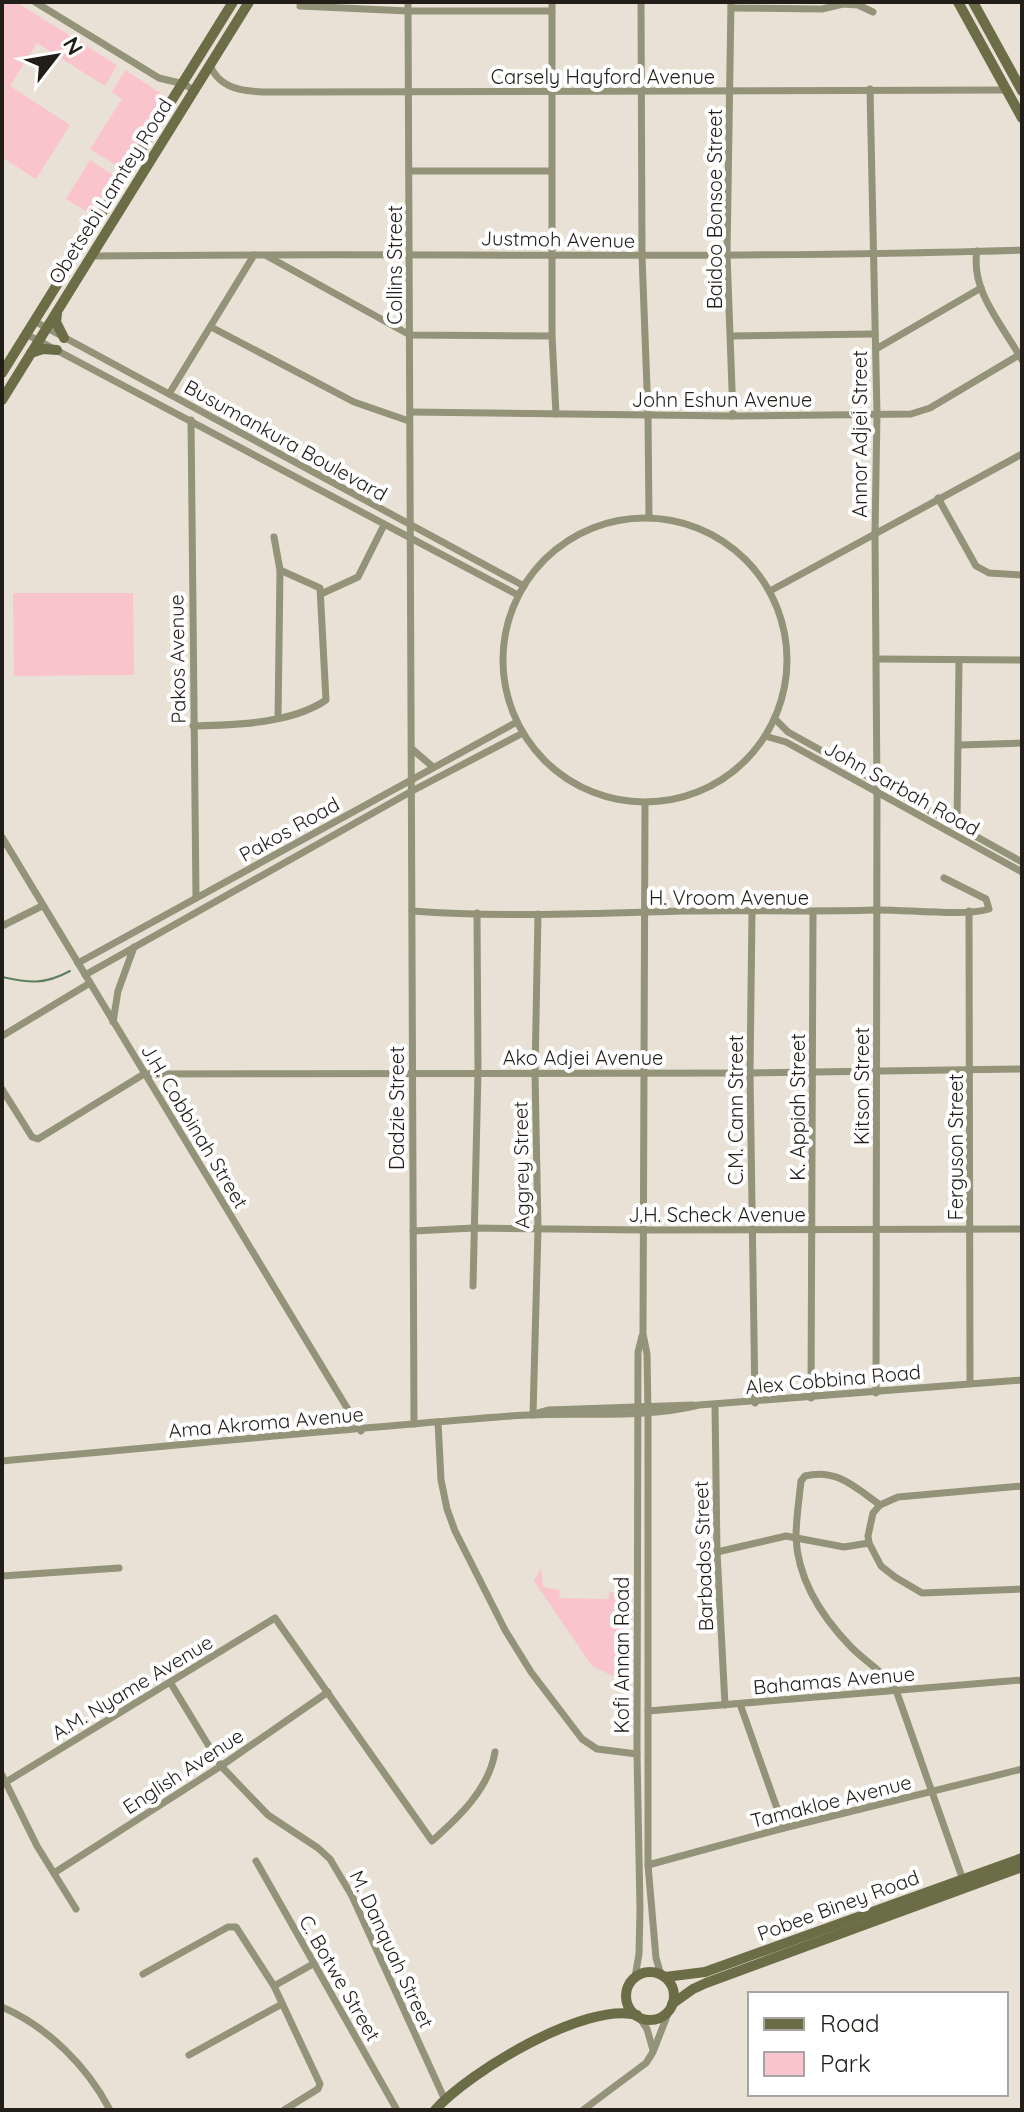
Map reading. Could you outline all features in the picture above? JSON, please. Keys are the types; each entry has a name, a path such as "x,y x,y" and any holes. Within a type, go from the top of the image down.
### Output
{"main road":[{"name":"Obetsebi Lamtey Road","path":"2,373 233,2"},
{"name":"Obetsebi Lamtey Road","path":"2,400 249,2"},
{"path":"958,2 1022,118"},
{"path":"973,2 1022,91"},
{"path":"57,311 56,322 64,338"},
{"path":"31,353 43,349 57,350"},
{"name":"Pobee Biney Road","path":"663,1976 705,1972 1022,1858"},
{"name":"Pobee Biney Road","path":"670,2008 693,1989 706,1983 1022,1867"},
{"path":"435,2110 479,2073 514,2051 602,2014 616,2004 635,1977 648,1972 663,1976 673,1990 670,2008 655,2019 626,2012 602,2014"},
{"path":"627,1988 627,2002 638,2016"}],"street":[{"path":"35,2 159,78 184,84 195,91"},
{"path":"641,2 642,256 649,517"},
{"path":"731,5 822,9 850,4 873,12"},
{"name":"Baidoo Bonsoe Street","path":"731,5 727,254 733,416"},
{"path":"300,6 552,6 552,336 556,414"},
{"name":"Collins Street","path":"408,6 412,528"},
{"name":"Carsely Hayford Avenue","path":"210,65 214,76 232,89 298,92 1007,90"},
{"name":"Annor Adjei Street","path":"870,89 877,414 877,780"},
{"path":"409,171 551,171"},
{"name":"Justmoh Avenue","path":"93,256 409,253 642,256 1022,250"},
{"path":"977,251 976,274 981,288 1021,357"},
{"path":"169,394 254,255"},
{"path":"264,255 410,335 552,336"},
{"path":"876,349 981,288"},
{"name":"Busumankura Boulevard","path":"34,321 524,586"},
{"name":"John Eshun Avenue","path":"211,327 367,409 410,417 921,412 1021,357"},
{"name":"Busumankura Boulevard","path":"26,334 518,595"},
{"path":"732,336 875,334"},
{"name":"Pakos Avenue","path":"191,420 196,898"},
{"path":"770,591 1022,454"},
{"path":"938,498 976,566 989,573 1022,575"},
{"path":"649,517 685,523 719,538 748,562 770,591 781,618 787,646 787,675 775,719 749,759 720,782 687,797 645,803 618,800 586,790 558,773 521,734 515,723 504,680 504,637 518,595 541,562 572,537 609,521 649,517"},
{"path":"321,594 358,577 384,525"},
{"path":"412,528 412,791"},
{"path":"274,537 280,570 278,718"},
{"path":"193,726 255,723 326,700 321,594 317,585 280,570"},
{"path":"877,659 1022,660"},
{"path":"957,824 959,660"},
{"name":"John Sarbah Road","path":"775,719 788,732 1022,862"},
{"name":"Pakos Road","path":"78,963 515,723"},
{"name":"Pakos Road","path":"85,975 412,791 521,734"},
{"name":"John Sarbah Road","path":"765,736 786,742 1022,872"},
{"path":"960,745 1022,743"},
{"path":"412,749 433,767"},
{"name":"Kitson Street","path":"876,1393 877,780"},
{"name":"Dadzie Street","path":"412,791 414,1424"},
{"name":"Kofi Annan Road","path":"635,1977 640,1909 637,1754 643,1409 647,1354 643,1334 645,803"},
{"name":"J.H. Cobbinah Street","path":"2,837 361,1431"},
{"path":"944,878 986,899 989,904 989,909 985,911 969,911"},
{"path":"2,926 42,906"},
{"name":"H. Vroom Avenue","path":"412,911 538,914 969,911"},
{"name":"Ferguson Street","path":"969,911 970,1383"},
{"path":"473,1286 478,1072 477,913"},
{"name":"C.M. Cann Street","path":"752,913 750,1073 755,1403"},
{"name":"K. Appiah Street","path":"811,1398 813,913"},
{"name":"Aggrey Street","path":"533,1415 538,1229 535,1073 538,914"},
{"path":"113,1022 118,991 134,947"},
{"path":"2,1036 90,983"},
{"name":"Ako Adjei Avenue","path":"144,1074 750,1073 1022,1069"},
{"path":"2,1089 32,1137 38,1139 144,1074"},
{"name":"J.H. Scheck Avenue","path":"413,1231 474,1228 1022,1229"},
{"name":"Alex Cobbina Road","path":"643,1409 679,1410 699,1405 1022,1380"},
{"name":"Barbados Street","path":"715,1405 717,1552 725,1705"},
{"name":"Kofi Annan Road","path":"643,1409 648,1865 656,1958 663,1976"},
{"name":"Ama Akroma Avenue","path":"2,1461 533,1415 549,1410 643,1409"},
{"path":"438,1422 441,1480 447,1509 505,1630 531,1672 582,1739 597,1749 637,1754"},
{"path":"880,1505 845,1479 830,1474 805,1476 801,1481 796,1537 800,1565 821,1613 855,1650 885,1674 896,1690 963,1880"},
{"path":"1022,1486 898,1497 880,1505 869,1522 869,1543 881,1566 922,1593 1022,1589"},
{"path":"717,1552 786,1536 844,1547 869,1543"},
{"path":"2,1576 119,1568"},
{"name":"A.M. Nyame Avenue","path":"4,1778 275,1618 328,1692"},
{"name":"Bahamas Avenue","path":"648,1711 1022,1680"},
{"name":"M. Danquah Street","path":"170,1682 221,1766 268,1815 330,1859 352,1896 445,2100"},
{"path":"328,1692 432,1841 471,1804 492,1765 495,1752"},
{"name":"English Avenue","path":"54,1873 221,1766 328,1692"},
{"path":"740,1704 784,1828"},
{"name":"Tamakloe Avenue","path":"648,1865 1022,1769"},
{"path":"4,1778 30,1834 76,1909"},
{"name":"C. Botwe Street","path":"256,1861 397,2110"},
{"path":"143,1974 232,1926 236,1927 274,1986 320,2084 318,2089 284,2110"},
{"path":"274,1986 313,1964"},
{"path":"189,2055 282,2004"},
{"path":"2,2007 62,2047 80,2066 110,2110"},
{"path":"583,2110 646,2063 670,2008"},
{"path":"638,2016 647,2029 653,2052"}],"green space":[{"path":"2,2 16,2 117,65 105,86 37,43 10,86 70,125 36,179 2,157"},
{"path":"125,70 164,95 164,103 123,170 90,149 122,99 112,92"},
{"path":"90,160 115,176 91,214 66,199"},
{"path":"13,593 133,593 134,675 14,676"},
{"path":"541,1568 543,1587 559,1590 560,1598 609,1599 609,1592 628,1593 627,1683 592,1666 534,1581"}],"waterway":[{"path":"2,977 37,982 70,971"}]}
